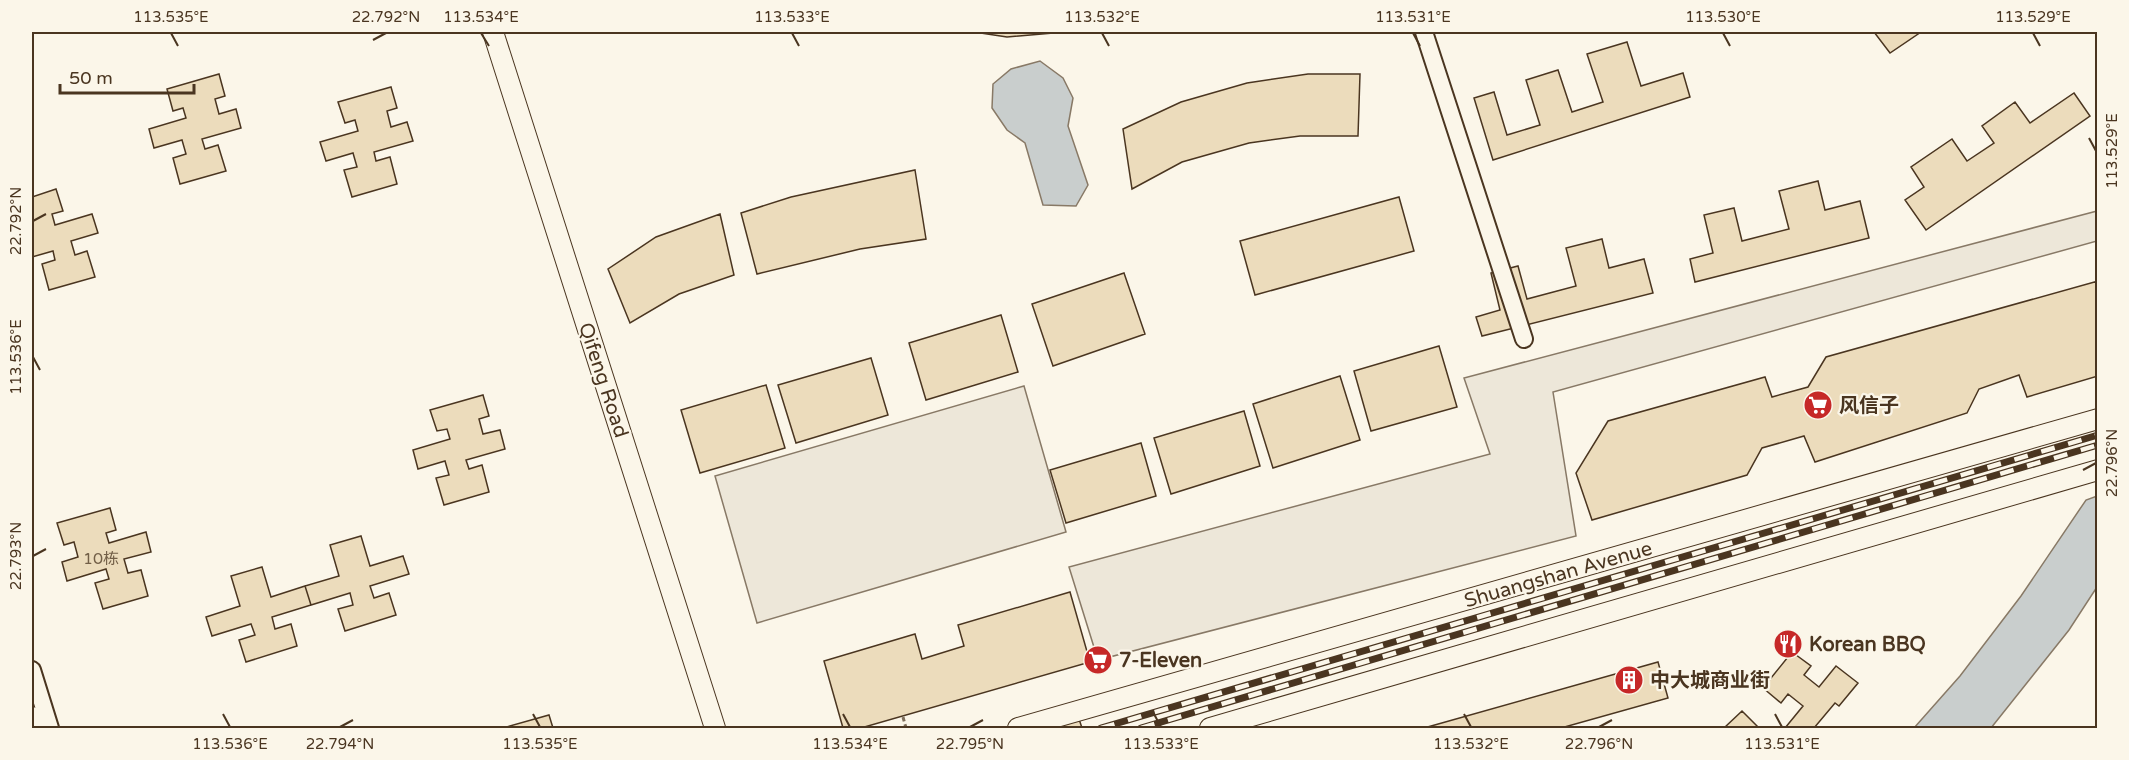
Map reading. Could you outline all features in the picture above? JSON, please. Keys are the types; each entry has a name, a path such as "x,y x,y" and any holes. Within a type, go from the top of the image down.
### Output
{"street":[{"name":"Qifeng Road","path":"493,32 716,729"},
{"path":"1424,32 1524,339"},
{"name":"Shuangshan Avenue","path":"1018,729 2097,419"},
{"path":"1210,729 2097,470"},
{"path":"32,670 50,729"},
{"path":"32,715 36,729"}],"path":[{"path":"903,717 906,729"}],"shaded area":[{"path":"1040,61 1063,78 1073,98 1068,126 1088,185 1076,206 1043,205 1025,143 1007,130 992,108 993,84 1011,69"},
{"path":"2097,211 2097,241 1553,392 1576,536 1098,660 1069,567 1490,454 1464,378"},
{"path":"1024,386 1066,532 757,623 715,476"},
{"path":"2097,496 2097,587 2069,630 1991,728 1914,728 1960,676 2021,596 2086,500"}],"building":[{"path":"974,32 1065,32 1007,37"},
{"path":"1874,32 1921,32 1890,53"},
{"path":"1627,42 1641,86 1683,73 1690,97 1493,160 1474,98 1494,92 1507,135 1540,125 1526,80 1558,70 1572,112 1603,102 1587,54"},
{"path":"219,74 225,96 215,99 219,114 236,109 241,128 202,139 205,149 218,145 226,171 180,184 173,158 186,154 182,140 154,148 149,129 186,118 183,108 173,111 167,89"},
{"path":"1308,74 1360,74 1358,136 1300,136 1249,143 1182,162 1132,189 1123,129 1181,102 1247,83"},
{"path":"391,87 397,108 387,111 391,127 407,122 413,141 374,152 376,161 390,157 397,184 352,197 344,170 357,167 353,153 326,161 320,142 358,131 355,120 345,123 338,102"},
{"path":"2074,93 2090,116 1926,230 1905,200 1924,187 1911,167 1952,139 1967,161 1994,143 1982,126 2015,102 2030,123"},
{"path":"915,170 926,239 860,249 757,274 741,213 791,197"},
{"path":"1818,181 1825,210 1860,201 1869,238 1695,282 1690,259 1713,253 1704,215 1734,208 1742,241 1789,229 1779,191"},
{"path":"56,189 63,211 52,214 55,225 92,214 98,233 71,241 75,255 87,251 95,277 49,290 42,264 55,260 53,251 32,257 32,197"},
{"path":"1399,197 1414,251 1255,295 1240,241"},
{"path":"720,214 734,275 679,294 630,323 608,269 656,237"},
{"path":"1602,239 1609,268 1644,259 1653,293 1482,336 1476,317 1500,310 1491,273 1518,266 1527,299 1576,286 1566,248"},
{"path":"1124,273 1145,334 1053,366 1032,304"},
{"name":"风信子","path":"2098,281 2098,376 2027,397 2019,375 1979,389 1967,413 1815,462 1804,436 1762,448 1747,475 1592,520 1576,473 1608,421 1765,377 1772,397 1808,387 1826,357"},
{"path":"1001,315 1018,372 926,400 909,343"},
{"path":"1439,346 1457,407 1371,431 1354,371"},
{"path":"871,358 888,415 796,443 778,385"},
{"path":"1340,376 1360,440 1273,468 1253,404"},
{"path":"766,385 785,448 700,473 681,410"},
{"path":"483,395 489,416 479,419 483,434 500,430 505,449 466,460 469,469 482,465 489,492 444,505 436,478 449,475 445,461 418,469 413,450 450,439 447,429 437,431 430,410"},
{"path":"1244,411 1260,466 1171,494 1154,438"},
{"path":"1141,443 1156,496 1066,523 1050,470"},
{"path":"110,508 116,530 106,533 109,543 146,532 151,552 124,559 128,573 141,570 148,596 103,609 95,583 109,579 106,569 67,581 62,562 78,557 74,542 64,545 57,523"},
{"path":"361,536 370,566 403,556 409,574 370,586 374,598 389,593 396,615 345,631 338,609 353,605 350,593 311,605 305,586 339,576 330,545"},
{"path":"262,567 271,597 305,586 311,605 272,617 275,629 291,624 297,646 246,662 239,640 255,635 251,624 212,636 206,617 240,606 231,576"},
{"path":"1070,592 1090,662 861,728 843,728 824,661 915,634 922,659 964,646 958,625"},
{"path":"1792,652 1811,666 1804,675 1819,687 1836,666 1858,683 1839,706 1835,703 1814,728 1785,728 1803,706 1788,694 1781,703 1763,688"},
{"name":"中大城商业街","path":"1658,662 1668,698 1561,728 1424,728"},
{"path":"1742,711 1759,728 1724,728"},
{"path":"549,715 553,728 503,728"},
{"path":"1078,716 1082,728 1035,728"}],"railway":[{"path":"1101,728 2098,435"},
{"path":"1141,728 2098,445"}],"place":[{"name":"风信子","path":"1818,405"},
{"name":"Korean BBQ","path":"1788,644"},
{"name":"7-Eleven","path":"1098,660"},
{"name":"中大城商业街","path":"1629,680"}]}
